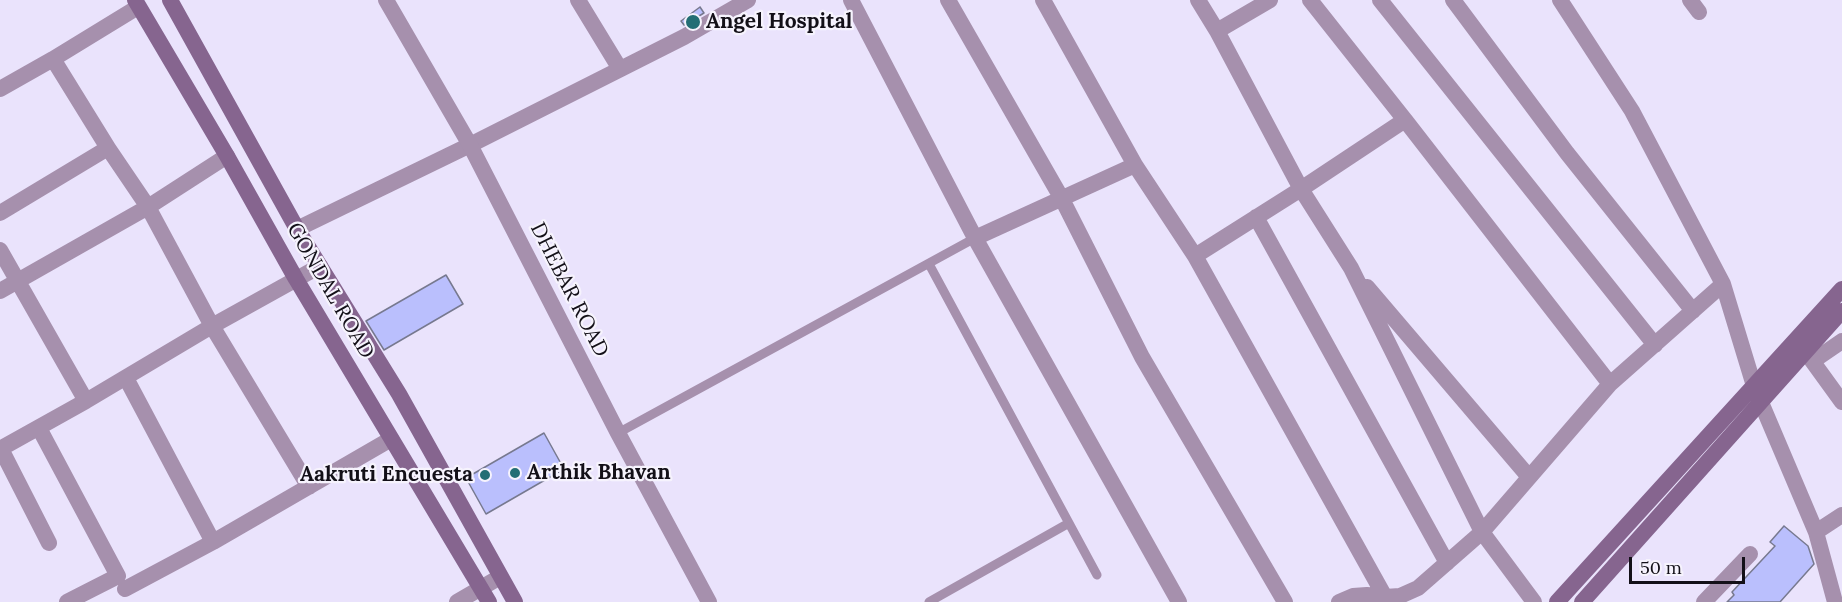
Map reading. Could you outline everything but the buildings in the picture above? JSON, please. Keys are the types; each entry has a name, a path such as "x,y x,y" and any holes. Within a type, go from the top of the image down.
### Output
{"main road":[{"name":"GONDAL ROAD","path":"170,0 297,229 399,394 514,602"},
{"name":"GONDAL ROAD","path":"136,4 227,156 296,279 485,596"},
{"path":"1805,350 1842,289"},
{"path":"1557,602 1757,394 1805,350 1842,311"},
{"path":"1582,602 1757,394"}],"street":[{"name":"DHEBAR ROAD","path":"386,0 470,146 618,433 709,602"},
{"path":"578,0 620,69"},
{"path":"297,229 470,146 684,36 748,0"},
{"path":"851,0 975,238 1179,602"},
{"path":"948,0 1062,199 1142,357 1285,602"},
{"path":"1043,0 1135,165 1195,256 1385,597"},
{"path":"1198,0 1217,31 1301,189 1351,268 1482,532 1534,602"},
{"path":"1217,31 1270,0"},
{"path":"1310,0 1610,384"},
{"path":"1380,0 1655,345"},
{"path":"1454,0 1567,153 1693,311"},
{"path":"1560,0 1632,111 1723,284 1757,394 1816,532 1835,602"},
{"path":"0,89 53,59 136,4"},
{"path":"53,59 148,207 212,326 309,487"},
{"path":"1195,256 1405,120"},
{"path":"0,213 108,148"},
{"path":"0,291 148,207 227,156"},
{"path":"975,238 1135,165"},
{"path":"1256,217 1447,562"},
{"path":"0,250 86,401"},
{"path":"49,543 0,449 320,266"},
{"path":"1351,268 1529,477"},
{"path":"1340,602 1353,596 1401,596 1418,588 1482,532 1610,384 1723,284"},
{"path":"1842,341 1805,350 1842,402"},
{"path":"126,378 213,542"},
{"path":"39,428 126,589"},
{"path":"68,602 126,589 213,542 391,439"},
{"path":"1816,532 1842,515"},
{"path":"1704,602 1750,554"},
{"path":"457,602 485,596 500,577"}],"lane":[{"path":"618,433 975,238"},
{"path":"929,264 1097,575"},
{"path":"929,602 1069,523"}],"place":[{"name":"Angel Hospital","path":"693,22"},
{"name":"Arthik Bhavan","path":"515,473"},
{"name":"Aakruti Encuesta","path":"485,475"}]}
